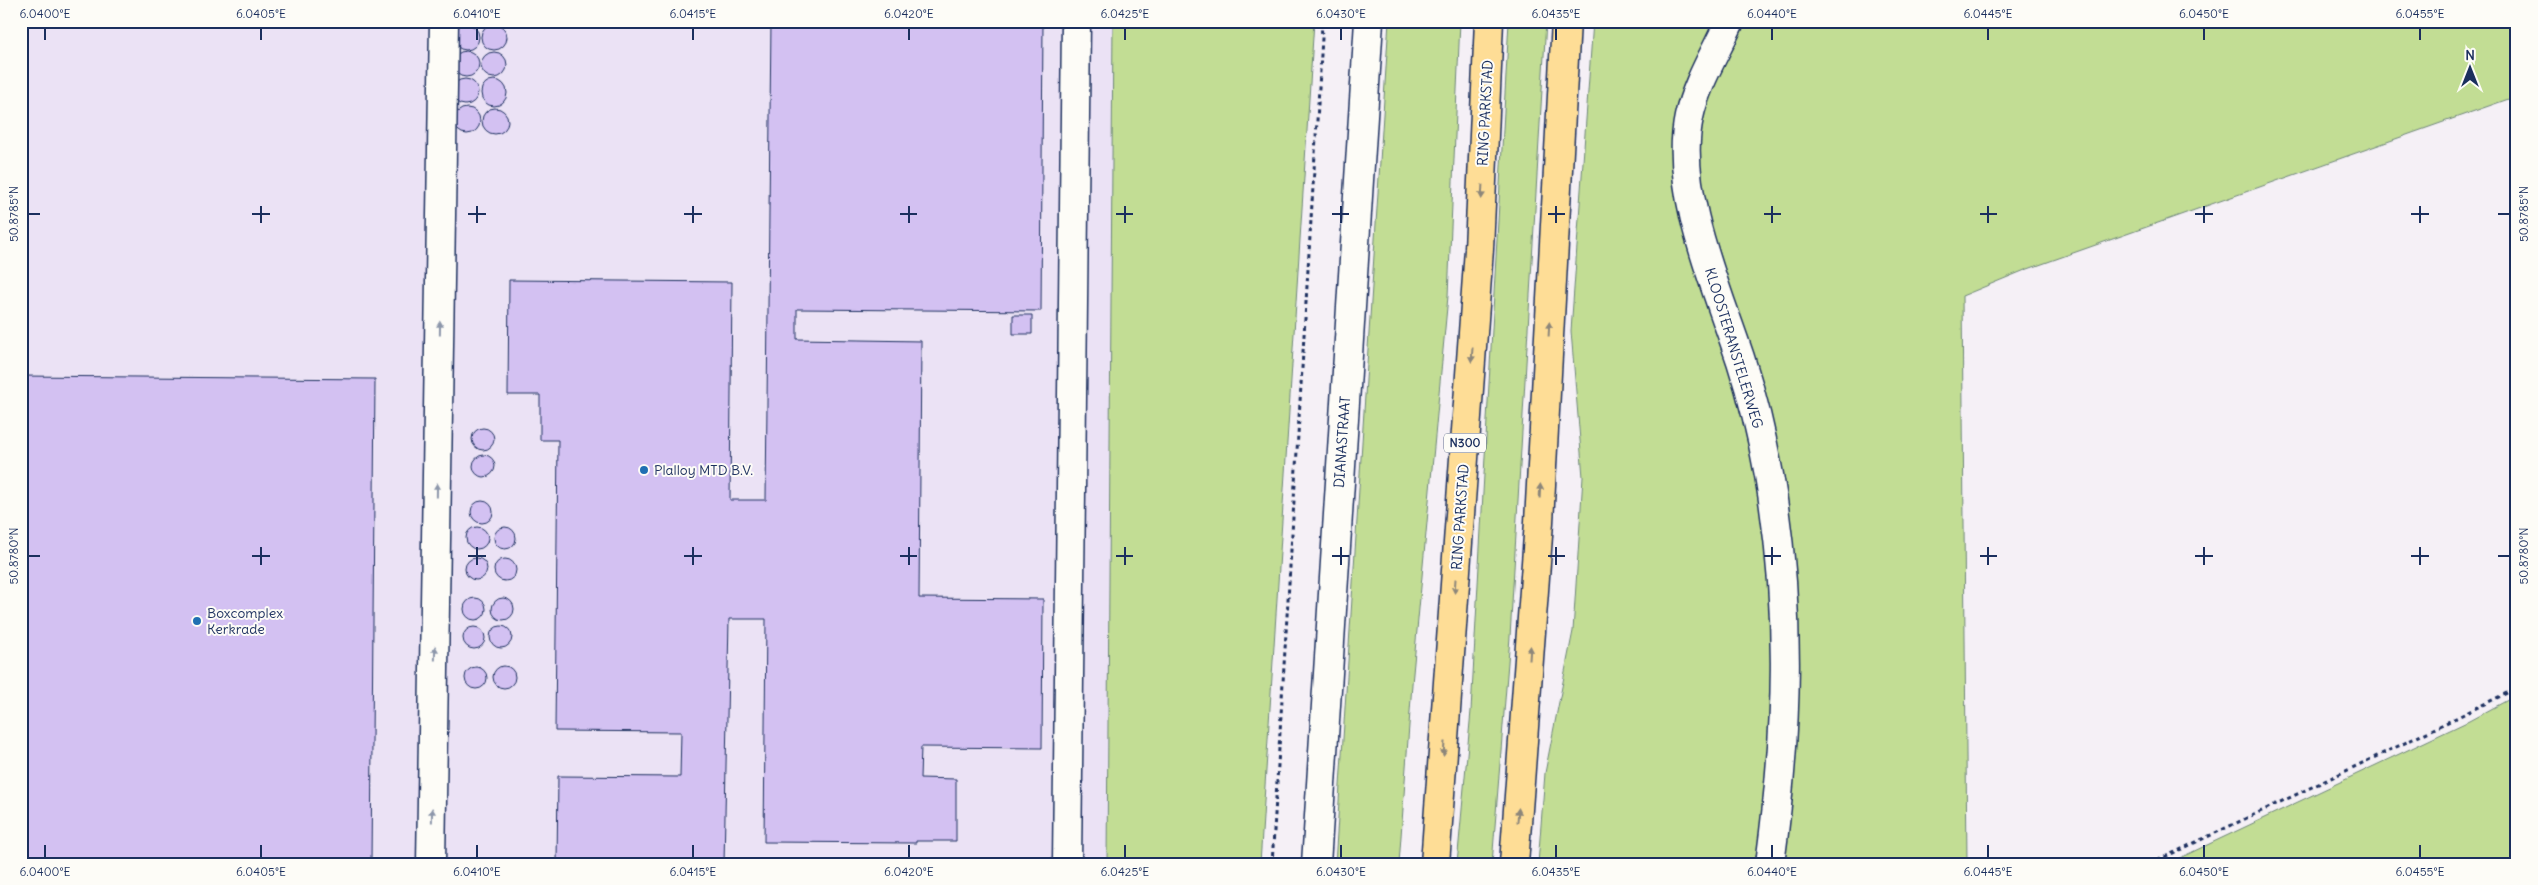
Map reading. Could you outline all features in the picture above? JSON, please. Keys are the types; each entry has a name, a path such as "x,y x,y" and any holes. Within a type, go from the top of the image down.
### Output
{"highway":[{"name":"RING PARKSTAD","path":"1435,864 1479,249 1489,21"},
{"path":"1514,864 1539,522 1566,21"}],"street":[{"path":"431,864 444,21"},
{"path":"1067,864 1076,21"},
{"name":"DIANASTRAAT","path":"1316,864 1370,21"},
{"name":"KLOOSTERANSTELERWEG","path":"1730,21 1696,94 1689,117 1686,142 1696,228 1742,364 1756,417 1769,476 1782,561 1786,653 1784,750 1770,864"}],"path":[{"path":"1272,864 1322,38 1321,21"},
{"path":"2150,864 2517,688"}],"shaded area":[{"path":"21,21 1113,21 1107,864 21,864"}],"green space":[{"path":"1113,21 1314,21 1260,864 1107,864"},
{"path":"1389,21 1460,21 1448,296 1412,684 1399,864 1335,864"},
{"path":"1509,21 1546,21 1510,637 1492,864 1457,864 1471,711"},
{"path":"1593,21 1717,21 1679,106 1674,131 1725,351 1755,458 1777,645 1760,864 1538,864 1545,773 1573,631 1583,477 1571,331"},
{"path":"1743,21 2517,21 2517,96 2025,270 1962,296 1967,864 1778,864 1794,664 1696,150 1699,118"},
{"path":"2517,695 2517,864 2167,864 2469,721"}],"building":[{"name":"Plalloy MTD B.V.","path":"771,21 1043,21 1041,311 797,309 797,339 921,341 919,598 1043,599 1042,748 921,747 920,778 956,779 956,841 916,841 916,843 764,842 766,619 729,619 724,864 557,864 558,776 680,777 681,732 555,731 558,440 540,440 540,395 508,395 509,280 732,282 730,500 766,500"},
{"path":"466,24 475,28 479,37 475,46 466,50 457,46 453,37 457,28"},
{"path":"494,24 503,28 507,37 503,46 494,50 485,46 481,37 485,28"},
{"path":"466,51 475,55 479,64 475,73 466,77 457,73 453,64 457,55"},
{"path":"494,52 503,56 507,65 503,74 494,78 485,74 481,65 485,56"},
{"path":"465,79 474,83 478,92 474,101 465,105 456,101 452,92 456,83"},
{"path":"494,80 503,84 507,93 503,102 494,106 485,102 481,93 485,84"},
{"path":"467,108 476,112 480,121 476,130 467,134 458,130 454,121 458,112"},
{"path":"495,108 504,112 508,121 504,130 495,134 486,130 482,121 486,112"},
{"path":"1013,315 1032,315 1032,334 1013,334"},
{"name":"Boxcomplex Kerkrade","path":"21,376 375,379 371,864 21,864"},
{"path":"483,428 491,431 494,439 491,447 483,450 475,447 472,439 475,431"},
{"path":"484,455 492,458 495,466 492,474 484,477 476,474 473,466 476,458"},
{"path":"482,501 490,504 493,512 490,520 482,523 474,520 471,512 474,504"},
{"path":"477,527 485,530 488,538 485,546 477,549 469,546 466,538 469,530"},
{"path":"505,527 513,530 516,538 513,546 505,549 497,546 494,538 497,530"},
{"path":"476,558 484,561 487,569 484,577 476,580 468,577 465,569 468,561"},
{"path":"505,559 513,562 516,570 513,578 505,581 497,578 494,570 497,562"},
{"path":"475,598 483,601 486,609 483,617 475,620 467,617 464,609 467,601"},
{"path":"503,598 511,601 514,609 511,617 503,620 495,617 492,609 495,601"},
{"path":"501,626 509,629 512,637 509,645 501,648 493,645 490,637 493,629"},
{"path":"474,627 482,630 485,638 482,646 474,649 466,646 463,638 466,630"},
{"path":"504,666 512,669 515,677 512,685 504,688 496,685 493,677 496,669"},
{"path":"476,667 484,670 487,678 484,686 476,689 468,686 465,678 468,670"}],"place":[{"name":"Plalloy MTD B.V.","path":"644,470"},
{"name":"Boxcomplex Kerkrade","path":"197,621"}]}
